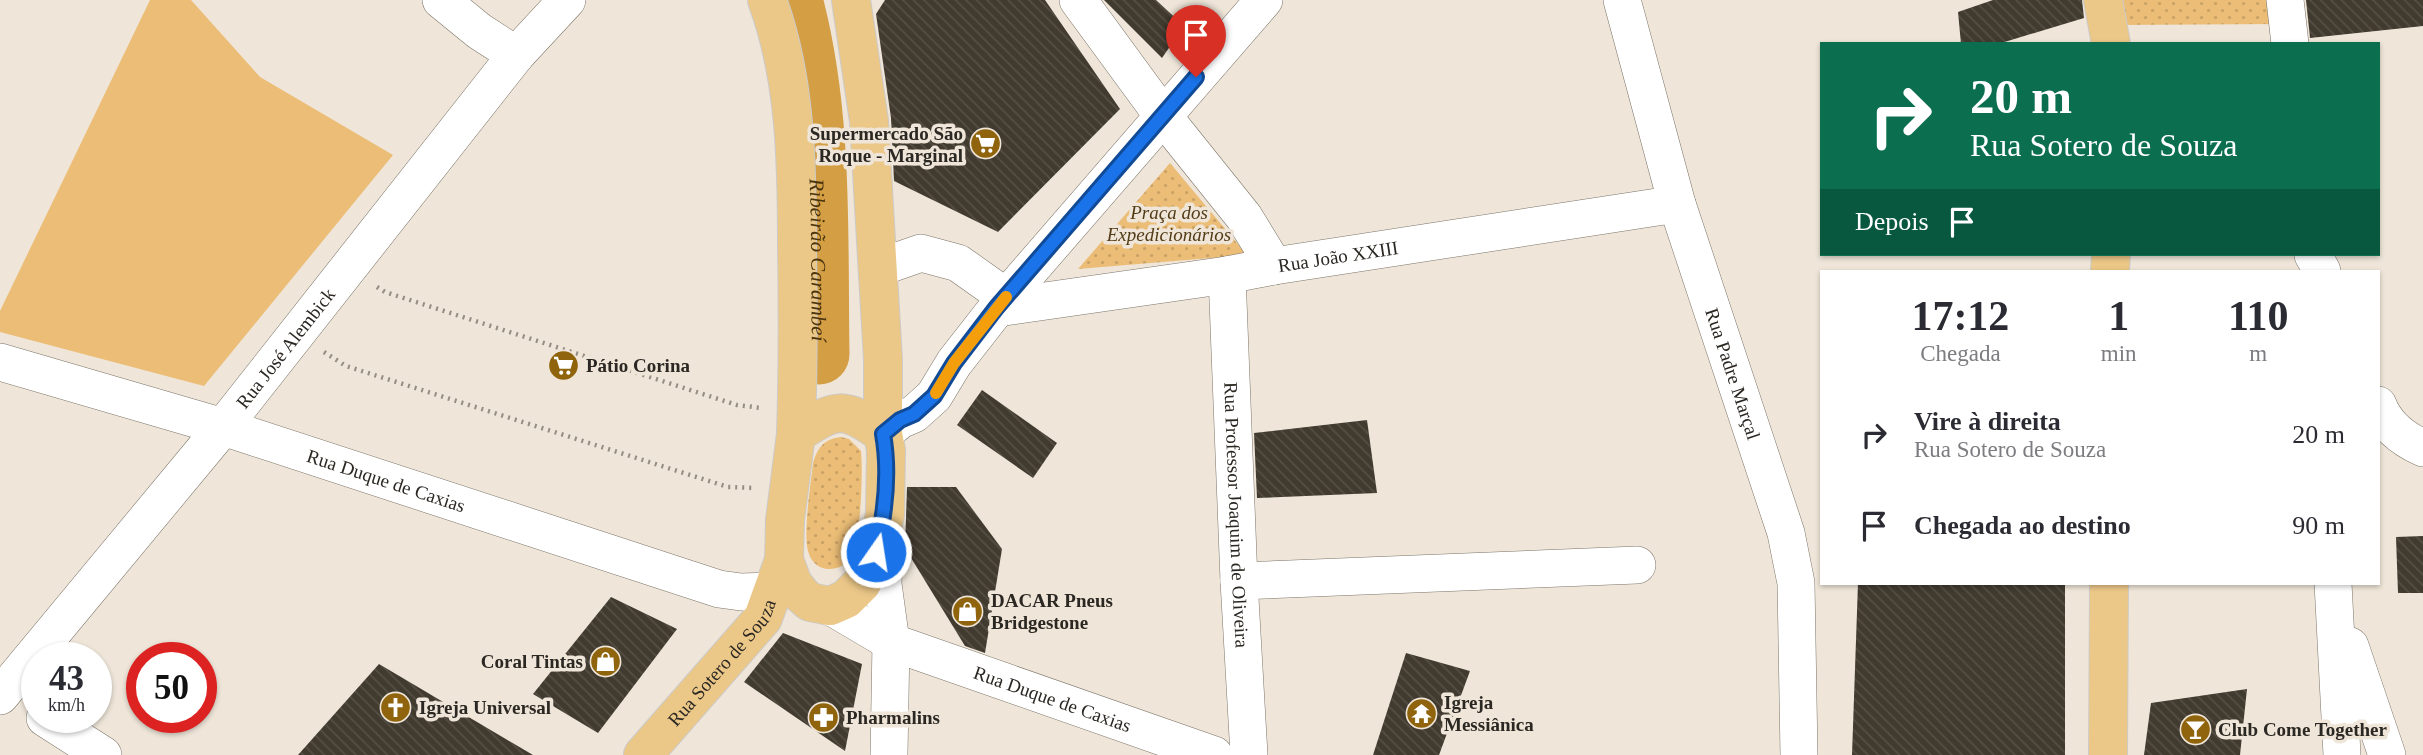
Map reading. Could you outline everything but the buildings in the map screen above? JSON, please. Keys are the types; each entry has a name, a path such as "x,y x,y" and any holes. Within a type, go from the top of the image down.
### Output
{"main road":[{"path":"767,0 778,29 796,148 796,423 773,590 793,584 820,604 846,599 862,583 876,552 885,515 884,360 869,121 851,0"},
{"path":"2103,0 2111,42"},
{"path":"796,423 842,412 865,421 883,434"},
{"path":"2108,755 2109,585"},
{"name":"Rua Sotero de Souza","path":"643,755 773,590"}],"street":[{"path":"441,0 479,31 516,55"},
{"name":"Rua José Alembick","path":"2,692 223,427 516,55 567,0"},
{"path":"1078,0 1163,116 1244,217 1273,266"},
{"path":"883,434 900,420 914,414 934,396 954,363 1001,303 1264,0"},
{"name":"Rua Padre Marçal","path":"1622,0 1677,204 1786,533 1796,583 1799,755"},
{"path":"2285,0 2290,42"},
{"name":"Rua João XXIII","path":"1001,303 1227,275 1677,204"},
{"path":"878,268 920,253 958,263 1001,303"},
{"name":"Rua Professor Joaquim de Oliveira","path":"1227,275 1249,755"},
{"name":"Rua Duque de Caxias","path":"0,362 223,427 719,589 741,592 773,590"},
{"path":"2380,410 2397,434 2423,448"},
{"path":"885,515 883,584 891,642 889,755"},
{"path":"1239,581 1637,565"},
{"path":"2333,587 2342,755"},
{"path":"2333,587 2360,680 2387,755"},
{"name":"Rua Duque de Caxias","path":"820,604 891,642 1214,755"},
{"path":"2,692 21,703"},
{"path":"69,733 103,755"}],"path":[{"path":"350,269 385,292 796,423"},
{"path":"296,336 346,366 728,487 788,491"}],"green space":[{"path":"150,0 191,0 260,77 393,155 204,386 0,332 0,311"},
{"path":"2107,0 2275,0 2277,24 2114,25"},
{"name":"Praça dos Expedicionários","path":"1170,163 1247,255 1078,269"},
{"path":"841,437 849,439 861,451 859,522 849,560 839,567 826,569 812,560 807,546 809,497 817,452 826,442"}],"waterway":[{"name":"Ribeirão Carambeí","path":"792,0 802,43 814,131 819,354"}],"slow traffic":[{"path":"936,393 954,363 1006,297"}],"place":[{"name":"Supermercado São Roque - Marginal","path":"986,144"},
{"name":"Pátio Corina","path":"563,365"},
{"name":"DACAR Pneus Bridgestone","path":"968,611"},
{"name":"Coral Tintas","path":"606,661"},
{"name":"Igreja Universal","path":"396,707"},
{"name":"Igreja Messiânica","path":"1421,713"},
{"name":"Pharmalins","path":"823,717"},
{"name":"Club Come Together","path":"2195,729"}],"route":[{"path":"876,552 885,515 886,450 883,434 900,420 914,414 934,396 954,363 996,308 1196,77"}]}
